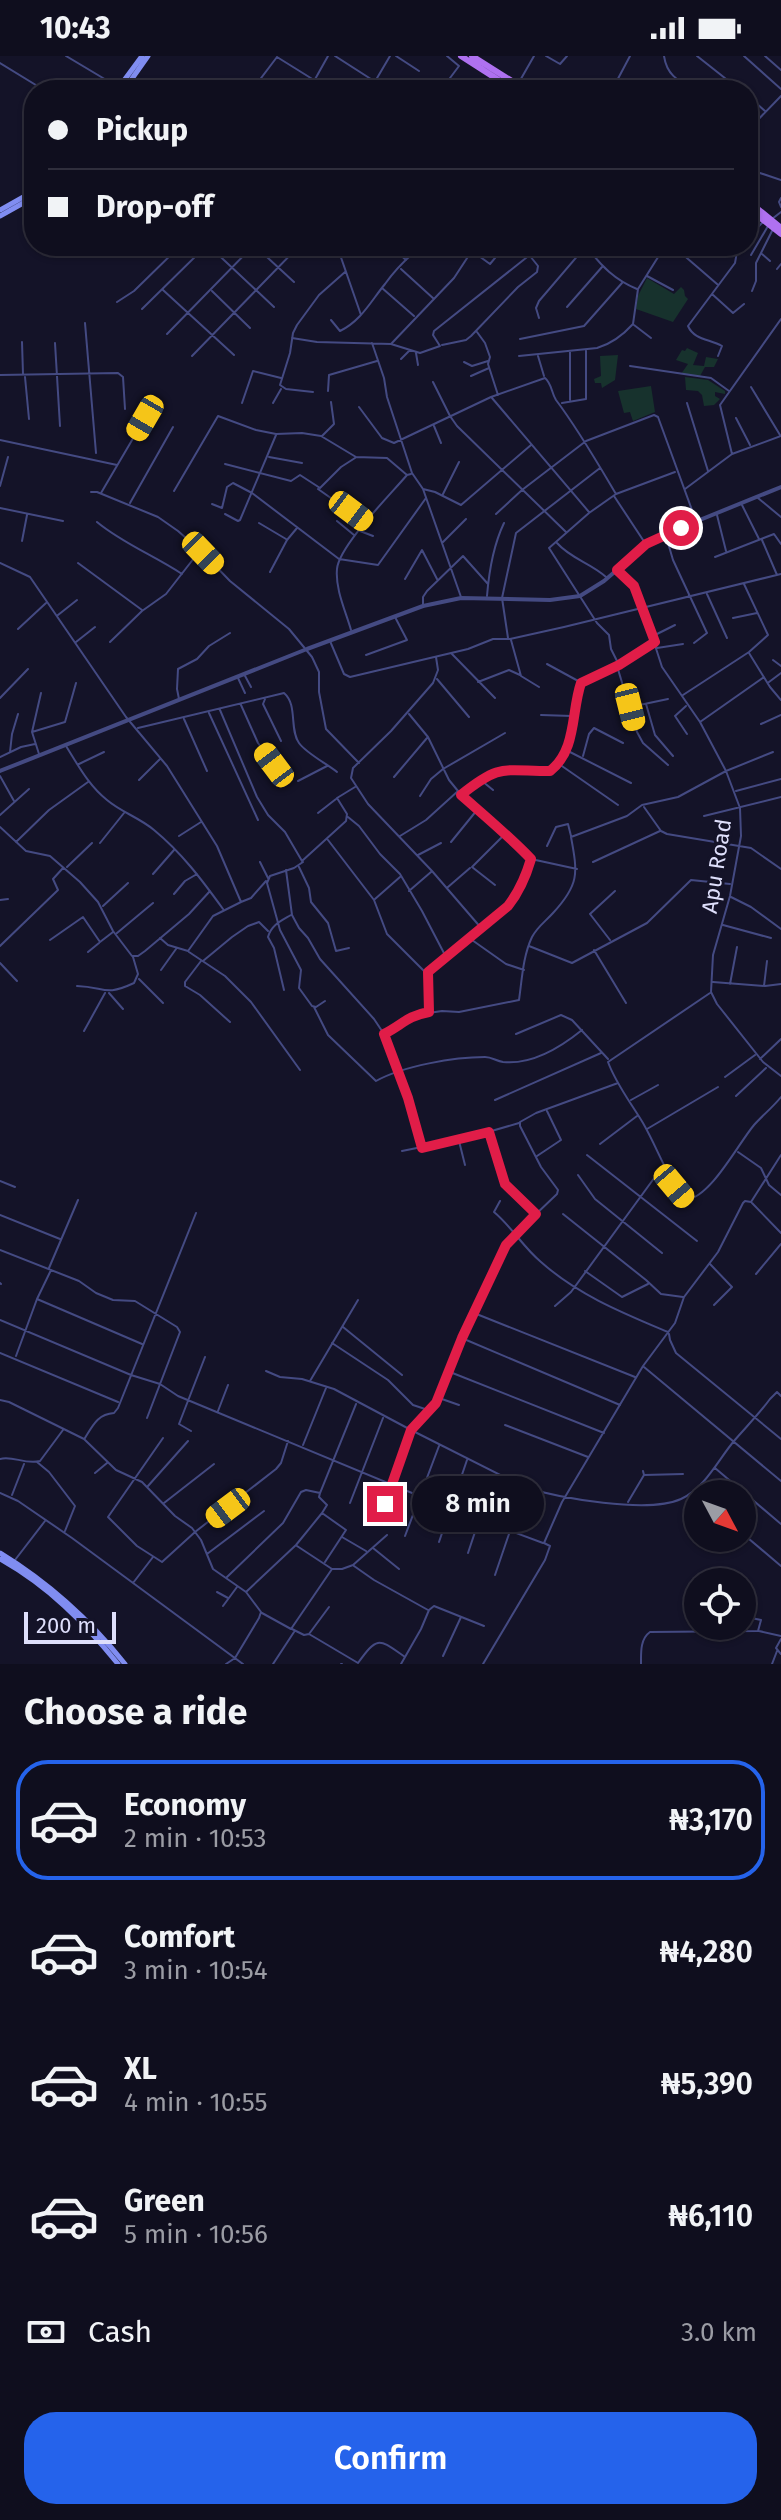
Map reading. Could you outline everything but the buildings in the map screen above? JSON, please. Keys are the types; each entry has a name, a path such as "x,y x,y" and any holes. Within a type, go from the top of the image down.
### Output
{"main road":[{"path":"127,80 145,56"},
{"path":"461,56 502,80"},
{"path":"472,56 505,80"},
{"path":"0,213 24,200"},
{"path":"772,224 781,234"},
{"path":"0,1556 14,1562 64,1598 110,1650 118,1664"},
{"path":"0,1556 59,1600 125,1664"}],"street":[{"path":"66,56 105,80"},
{"path":"259,80 277,56 314,80 328,56"},
{"path":"335,56 372,80"},
{"path":"376,80 390,56"},
{"path":"396,56 419,71"},
{"path":"447,56 459,66 448,80"},
{"path":"520,80 534,56"},
{"path":"546,56 560,64 567,56"},
{"path":"617,80 630,56"},
{"path":"664,56 668,71 677,80"},
{"path":"697,56 727,80"},
{"path":"744,56 781,89"},
{"path":"765,56 781,70"},
{"path":"0,63 28,80"},
{"path":"758,120 781,96"},
{"path":"758,105 766,112"},
{"path":"758,172 781,180"},
{"path":"781,198 781,207"},
{"path":"758,245 781,212"},
{"path":"752,291 756,281 756,263 772,224"},
{"path":"761,254 770,261"},
{"path":"117,302 134,291 170,256"},
{"path":"142,309 198,256"},
{"path":"219,256 274,307"},
{"path":"167,334 244,256"},
{"path":"265,256 294,282"},
{"path":"192,356 289,256"},
{"path":"340,256 361,315"},
{"path":"401,256 407,261"},
{"path":"331,320 340,331 361,315 412,256"},
{"path":"391,344 454,278 469,256"},
{"path":"479,256 490,264 497,256"},
{"path":"440,346 433,335 434,331 529,256"},
{"path":"292,338 317,342 391,344 420,353 466,340 537,272 538,266 531,256"},
{"path":"539,318 536,308 539,301 577,256"},
{"path":"594,256 622,283 638,289"},
{"path":"519,356 608,345 633,324 638,289 658,256"},
{"path":"685,256 717,284"},
{"path":"718,356 722,346 699,338 688,328 737,256"},
{"path":"777,269 781,264"},
{"path":"567,307 603,266"},
{"path":"400,268 434,299"},
{"path":"273,403 282,388 297,325 327,286 345,272"},
{"path":"646,275 673,290"},
{"path":"520,339 584,326 622,283"},
{"path":"382,288 415,317"},
{"path":"163,290 234,355"},
{"path":"211,290 250,328"},
{"path":"711,293 733,313 744,304"},
{"path":"732,454 720,405 781,319"},
{"path":"85,323 96,453"},
{"path":"633,324 651,338"},
{"path":"477,331 490,357 498,395"},
{"path":"22,342 29,419"},
{"path":"55,343 60,426"},
{"path":"372,343 412,473 423,489 461,598"},
{"path":"401,359 411,349"},
{"path":"570,350 570,401"},
{"path":"561,403 587,397 586,350"},
{"path":"416,352 418,365"},
{"path":"537,355 558,402 586,441 646,544"},
{"path":"328,391 329,375 378,361"},
{"path":"464,362 469,366 489,361"},
{"path":"630,366 711,378 730,392"},
{"path":"471,376 490,367"},
{"path":"242,403 253,371 282,378"},
{"path":"0,375 122,375 125,409"},
{"path":"359,407 382,438 394,443 491,397 545,378"},
{"path":"433,382 450,416 469,439 566,532"},
{"path":"683,490 732,454 781,436 751,387"},
{"path":"282,388 313,392"},
{"path":"491,397 589,513"},
{"path":"321,436 334,424 331,402"},
{"path":"687,403 708,472"},
{"path":"496,514 586,441 654,415 658,417 696,522"},
{"path":"174,491 217,416 276,434 321,436 356,457 387,458 407,475"},
{"path":"101,493 145,418"},
{"path":"736,418 751,446"},
{"path":"433,425 441,443"},
{"path":"129,504 173,427"},
{"path":"225,514 238,521 276,434"},
{"path":"0,440 117,465"},
{"path":"423,489 461,505 532,444"},
{"path":"268,456 302,463"},
{"path":"0,488 8,457"},
{"path":"317,488 324,486 341,467 356,457"},
{"path":"442,495 459,462"},
{"path":"225,464 291,481 300,475 367,523"},
{"path":"521,676 509,639 502,598 516,533 600,467"},
{"path":"668,765 643,743 637,732 609,635 595,619 549,548 615,495 676,471"},
{"path":"351,633 337,575 339,559 359,531 412,473"},
{"path":"212,504 222,508 230,484 252,493 339,559 380,564 426,498"},
{"path":"15,802 0,774 65,745 423,606 461,598 550,600 580,596 608,578 646,544 781,487"},
{"path":"91,492 101,493 158,517 279,620 307,649 319,672 319,692 326,729 359,763"},
{"path":"757,497 781,517"},
{"path":"330,641 347,676 468,649 493,639 509,639 643,609 779,574 741,504"},
{"path":"0,508 63,521"},
{"path":"717,513 726,553"},
{"path":"22,541 27,514"},
{"path":"441,544 466,519"},
{"path":"337,521 355,536"},
{"path":"97,522 183,575"},
{"path":"259,523 287,540"},
{"path":"487,597 493,553 504,523"},
{"path":"270,572 287,540 298,527"},
{"path":"359,531 373,536"},
{"path":"665,534 673,560 707,633 694,643"},
{"path":"715,557 774,534 781,544"},
{"path":"556,542 582,564 596,567 608,578"},
{"path":"405,579 422,550 437,580"},
{"path":"110,642 142,611 166,594 198,553 203,553"},
{"path":"423,606 423,597 463,556 488,584"},
{"path":"0,563 30,577 130,721 161,758 224,860 241,902"},
{"path":"78,563 142,611"},
{"name":"Apu Road","path":"617,570 634,586 662,667 700,722 726,771 740,808 738,847 730,896 713,955 711,992"},
{"path":"682,696 749,652 768,635 744,583"},
{"path":"706,593 727,638"},
{"path":"57,615 77,600"},
{"path":"18,629 47,603"},
{"path":"733,618 758,612"},
{"path":"366,655 407,640 395,616"},
{"path":"653,636 675,625"},
{"path":"75,643 95,627"},
{"path":"180,700 178,669 197,659 209,646 230,633"},
{"path":"581,683 655,642"},
{"path":"656,648 683,644"},
{"path":"450,652 495,698"},
{"path":"749,652 781,700"},
{"path":"435,656 436,678 408,713 351,773 368,804 447,887 482,929"},
{"path":"773,660 781,666"},
{"path":"547,664 581,683"},
{"path":"0,698 28,669"},
{"path":"477,682 509,670 539,687"},
{"path":"768,683 781,673"},
{"path":"244,674 251,687"},
{"path":"238,677 245,693"},
{"path":"700,722 764,677"},
{"path":"436,678 469,717"},
{"path":"32,732 65,722 76,683"},
{"path":"400,836 495,771 550,771 567,750 581,683"},
{"path":"39,756 32,732 41,693"},
{"path":"137,728 284,693 301,746 337,772"},
{"path":"265,697 263,704 281,741"},
{"path":"630,707 668,699"},
{"path":"240,704 258,743 284,778"},
{"path":"646,704 655,735 673,756"},
{"path":"687,706 675,716 687,734"},
{"path":"220,710 257,797 303,861"},
{"path":"208,712 258,820"},
{"path":"408,713 428,737 443,769 460,793 504,835 531,859 577,869"},
{"path":"10,752 18,714"},
{"path":"541,715 573,716"},
{"path":"761,724 781,715"},
{"path":"184,718 207,771"},
{"path":"582,757 594,728 623,743"},
{"path":"420,796 431,779 443,769 505,733"},
{"path":"394,777 428,737"},
{"path":"0,757 36,744"},
{"path":"65,745 89,782 108,802 151,827 175,849 198,873 223,909"},
{"path":"567,750 631,783"},
{"path":"78,764 104,752"},
{"path":"571,837 627,816 642,805 678,797 726,771 773,752"},
{"path":"139,780 161,758"},
{"path":"558,764 618,805"},
{"path":"298,781 328,765"},
{"path":"735,792 781,779"},
{"path":"481,780 493,790"},
{"path":"15,843 49,810 89,782"},
{"path":"318,813 356,786"},
{"path":"0,815 29,789"},
{"path":"704,816 781,797"},
{"path":"337,798 348,817 401,876 446,958"},
{"path":"642,805 661,831 673,836 751,848 781,869"},
{"path":"451,842 478,809"},
{"path":"100,843 124,812"},
{"path":"188,951 209,920 223,909 251,898 267,879 299,866 348,817"},
{"path":"179,836 202,821"},
{"path":"384,1034 408,1017 429,1012 459,1012 519,1000 529,946 541,923 569,893 577,869 568,824 556,827 547,846"},
{"path":"0,827 30,853 50,856 65,868 101,907 114,933 132,956 139,978 163,1003"},
{"path":"593,862 661,831"},
{"path":"447,887 504,835"},
{"path":"328,839 374,900 387,934 427,974 429,1012"},
{"path":"0,946 58,890 53,879 92,843"},
{"path":"417,855 441,843"},
{"path":"153,874 175,849"},
{"path":"427,974 471,940 513,901 531,859"},
{"path":"260,862 278,922 301,970 299,988 314,1007 328,1035 373,1080 398,1070 486,1057 506,1062 523,1059 566,1043 582,1030"},
{"path":"299,866 309,888 311,902 328,923 336,951 349,948"},
{"path":"472,866 495,885"},
{"path":"286,870 292,915 320,959 384,1034 408,1098 422,1148"},
{"path":"409,891 432,871"},
{"path":"174,894 185,881 198,873"},
{"path":"374,900 401,876"},
{"path":"529,946 572,963 647,923 691,880 731,884"},
{"path":"101,907 128,883"},
{"path":"132,956 138,956 189,914 210,891"},
{"path":"611,941 590,914 615,891"},
{"path":"730,896 764,915 781,929"},
{"path":"1,898 8,899"},
{"path":"88,952 153,903"},
{"path":"284,990 274,948 268,937 278,922 292,915"},
{"path":"50,940 83,917 100,942"},
{"path":"230,1022 185,986 185,982 203,960 248,926 259,922 269,932"},
{"path":"723,925 771,938"},
{"path":"160,938 188,951 225,976 251,1002 300,1070"},
{"path":"471,940 506,964 524,970"},
{"path":"730,984 737,947"},
{"path":"161,970 177,948"},
{"path":"594,950 626,1003"},
{"path":"764,986 767,961"},
{"path":"0,963 17,981"},
{"path":"84,1031 107,992 130,985 139,978"},
{"path":"712,982 764,986 781,984"},
{"path":"77,986 107,992 123,1009"},
{"path":"609,1060 711,992 760,1059 781,1076"},
{"path":"314,1007 325,1001"},
{"path":"516,1034 561,1015 572,1020 609,1060"},
{"path":"760,1059 781,1039"},
{"path":"495,1100 601,1053"},
{"path":"725,1077 756,1054"},
{"path":"609,1060 608,1064 646,1129 674,1186 686,1200 712,1181 756,1123 781,1097"},
{"path":"736,1096 767,1067"},
{"path":"402,1151 520,1123 536,1113 618,1083"},
{"path":"630,1101 658,1085"},
{"path":"646,1129 718,1087"},
{"path":"536,1156 561,1140 546,1110"},
{"path":"600,1144 638,1115"},
{"path":"377,1524 411,1430 438,1398 462,1338 506,1245 557,1194 558,1190 520,1123"},
{"path":"489,1132 505,1184 536,1214"},
{"path":"458,1140 465,1165"},
{"path":"737,1151 761,1168 766,1179 781,1195"},
{"path":"587,1155 697,1241"},
{"path":"544,1543 559,1507 643,1366 669,1333 684,1297 718,1252 743,1203 751,1202 781,1155"},
{"path":"555,1306 571,1292 664,1165"},
{"path":"578,1175 595,1199 662,1253"},
{"path":"0,1181 15,1187"},
{"path":"15,1359 78,1200"},
{"path":"500,1201 494,1212 542,1263 615,1311 669,1333"},
{"path":"751,1202 781,1233"},
{"path":"84,1439 100,1417 114,1413 120,1402 196,1213"},
{"path":"563,1214 661,1294 684,1297"},
{"path":"0,1215 61,1239"},
{"path":"756,1274 781,1244"},
{"path":"0,1250 79,1281 113,1300 135,1301 177,1327 180,1332 147,1418"},
{"path":"709,1263 732,1287 714,1305"},
{"path":"585,1271 622,1297 649,1283"},
{"path":"37,1299 143,1344"},
{"path":"310,1381 358,1300"},
{"path":"474,1313 636,1378"},
{"path":"0,1320 131,1375 160,1384 188,1400 421,1497 550,1546 545,1560 483,1664"},
{"path":"342,1326 402,1375"},
{"path":"669,1333 676,1353 781,1439"},
{"path":"462,1338 621,1406"},
{"path":"332,1343 388,1380 413,1405 429,1410"},
{"path":"0,1353 120,1402"},
{"path":"191,1431 179,1424 205,1357"},
{"path":"643,1366 781,1481"},
{"path":"266,1371 334,1389 524,1487 565,1498 628,1503 669,1503 684,1498"},
{"path":"449,1371 605,1433"},
{"path":"217,1412 228,1385"},
{"path":"302,1446 327,1388"},
{"path":"704,1480 777,1392 781,1396"},
{"path":"438,1398 459,1405"},
{"path":"0,1400 84,1439 116,1470 137,1478 195,1532 213,1569 246,1592 261,1612 293,1630 309,1634 359,1663 377,1641 405,1657"},
{"path":"246,1592 296,1545 327,1505 319,1497 320,1493 357,1403"},
{"path":"350,1503 384,1417"},
{"path":"505,1425 589,1458"},
{"path":"0,1459 37,1462 44,1457 63,1429"},
{"path":"163,1438 108,1517 137,1546 165,1561 195,1532 276,1469 289,1441"},
{"path":"147,1487 188,1441"},
{"path":"405,1536 439,1445"},
{"path":"439,1542 467,1459"},
{"path":"37,1462 49,1472 75,1506 64,1533"},
{"path":"95,1473 108,1462"},
{"path":"11,1497 24,1463"},
{"path":"163,1504 214,1464"},
{"path":"715,1468 781,1524"},
{"path":"628,1503 644,1473 683,1474"},
{"path":"495,1575 524,1487"},
{"path":"226,1578 283,1523 301,1492 320,1493"},
{"path":"0,1493 46,1520 243,1664"},
{"path":"468,1553 487,1496"},
{"path":"206,1554 264,1511"},
{"path":"322,1513 346,1530 325,1562"},
{"path":"14,1562 46,1520"},
{"path":"273,1664 332,1569 353,1565 387,1535"},
{"path":"342,1537 367,1551"},
{"path":"296,1545 332,1569"},
{"path":"756,1545 781,1566"},
{"path":"372,1547 399,1569"},
{"path":"133,1583 154,1556"},
{"path":"353,1565 429,1610"},
{"path":"223,1606 238,1586"},
{"path":"217,1592 229,1599"},
{"path":"401,1664 434,1606 484,1626"},
{"path":"309,1634 329,1607"},
{"path":"226,1664 235,1658 261,1612"},
{"path":"443,1656 461,1616"},
{"path":"756,1619 761,1620 758,1631 781,1637 772,1664"},
{"path":"641,1664 644,1636 650,1632 684,1632"},
{"path":"777,1651 781,1654"}],"green space":[{"path":"647,278 674,294 681,287 684,290 688,299 673,322 636,309 638,296"},
{"path":"687,348 698,353 693,365 704,366 706,357 718,359 714,367 705,367 700,376 681,374 688,364 676,360"},
{"path":"618,355 615,380 602,388 601,383 595,383 594,379 601,376 600,356"},
{"path":"685,377 708,380 725,394 715,392 720,399 714,405 704,406 698,391 686,390"},
{"path":"651,386 655,412 633,421 630,412 624,413 618,391"}],"route":[{"path":"385,1504 411,1430 436,1403 462,1338 506,1245 536,1214 505,1184 489,1132 422,1148 408,1098 384,1034 408,1017 429,1012 428,972 471,940 508,906 517,894 531,859 461,795 495,771 550,771 558,764 567,750 581,683 619,665 655,642 634,586 617,570 653,539 681,528"}]}
